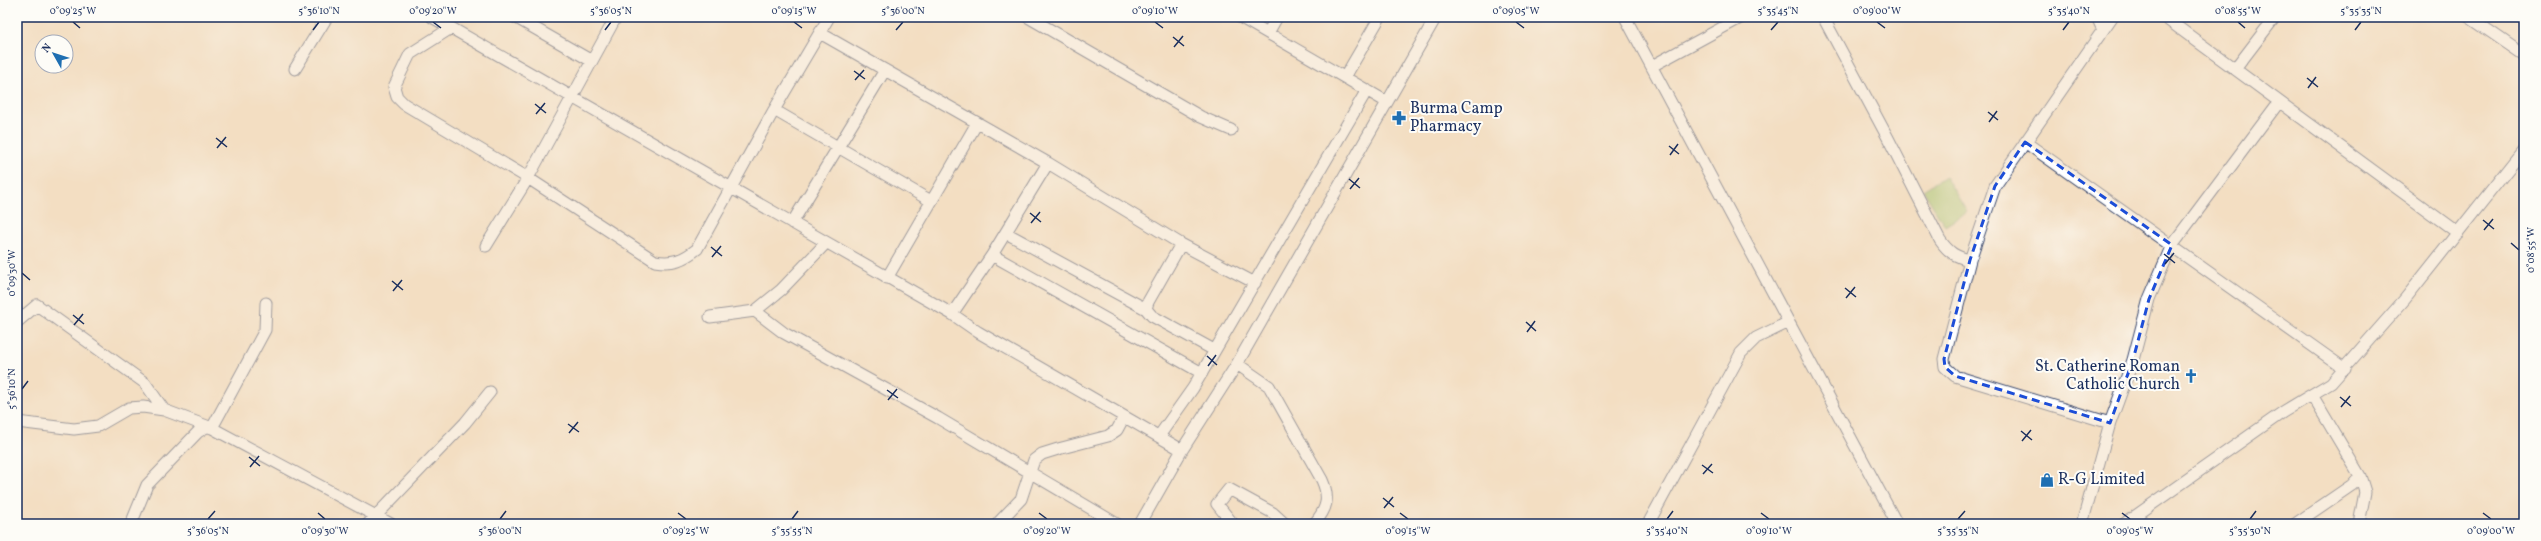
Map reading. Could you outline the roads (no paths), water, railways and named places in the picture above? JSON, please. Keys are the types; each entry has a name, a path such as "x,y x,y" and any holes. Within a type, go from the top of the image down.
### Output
{"street":[{"path":"295,69 327,17"},
{"path":"432,17 571,95 673,156 732,188 952,314 978,332 1124,418 1182,450"},
{"path":"515,17 590,60"},
{"path":"486,246 528,178 590,60 616,17"},
{"path":"451,28 410,54 394,87 397,97 404,104 528,178 655,261 667,263 684,260 697,249 774,110 829,17"},
{"path":"1028,17 1201,116 1232,130"},
{"path":"1240,17 1368,90 1386,102"},
{"path":"1268,33 1277,17"},
{"path":"1345,77 1380,17"},
{"path":"1140,524 1182,450 1237,364 1436,17"},
{"path":"1625,17 1790,322 1897,524"},
{"path":"1652,66 1742,17"},
{"path":"1823,17 1888,138 1940,240 1948,251 1958,258 1970,260"},
{"path":"2097,17 2103,30"},
{"path":"2110,423 1949,372 1944,359 1970,260 1995,186 2112,17"},
{"path":"2164,17 2236,68 2279,102 2458,233"},
{"path":"2236,68 2275,17"},
{"path":"2469,17 2524,55"},
{"path":"820,33 1048,163 1181,244 1255,283"},
{"path":"792,223 885,70"},
{"path":"1158,436 1202,373 1214,350 1368,90"},
{"path":"2082,524 2110,423 2133,360 2149,299 2172,245 2279,102"},
{"path":"774,110 931,201"},
{"path":"887,278 977,123"},
{"path":"2025,142 2345,369"},
{"path":"2124,524 2283,412 2331,383 2345,369 2458,233 2524,149"},
{"path":"952,314 1006,233 1048,163"},
{"path":"1006,233 1146,310 1152,316 1214,350"},
{"path":"710,317 755,310 781,290 826,243"},
{"path":"1146,310 1148,302 1181,244"},
{"path":"992,255 1202,373"},
{"path":"131,524 147,485 198,432 209,428 265,330 266,303"},
{"path":"17,322 37,305 145,383 164,410"},
{"path":"755,310 784,333 1029,471 1117,524"},
{"path":"1648,524 1741,353 1756,338 1790,322"},
{"path":"1237,364 1268,386 1322,480 1327,492 1327,504 1323,514 1314,524"},
{"path":"368,524 465,423 490,392"},
{"path":"2312,395 2360,476 2365,492 2359,524"},
{"path":"17,422 74,429 98,426 129,408 143,407 164,410 209,428 391,524"},
{"path":"999,522 1021,499 1029,471 1034,460 1042,454 1113,434 1124,418"},
{"path":"2295,524 2352,485 2360,476"},
{"path":"1233,524 1218,504 1229,489 1273,513 1285,524"}],"place":[{"name":"Burma Camp Pharmacy","path":"1399,118"},
{"name":"St. Catherine Roman Catholic Church","path":"2191,376"},
{"name":"R-G Limited","path":"2047,480"}]}
